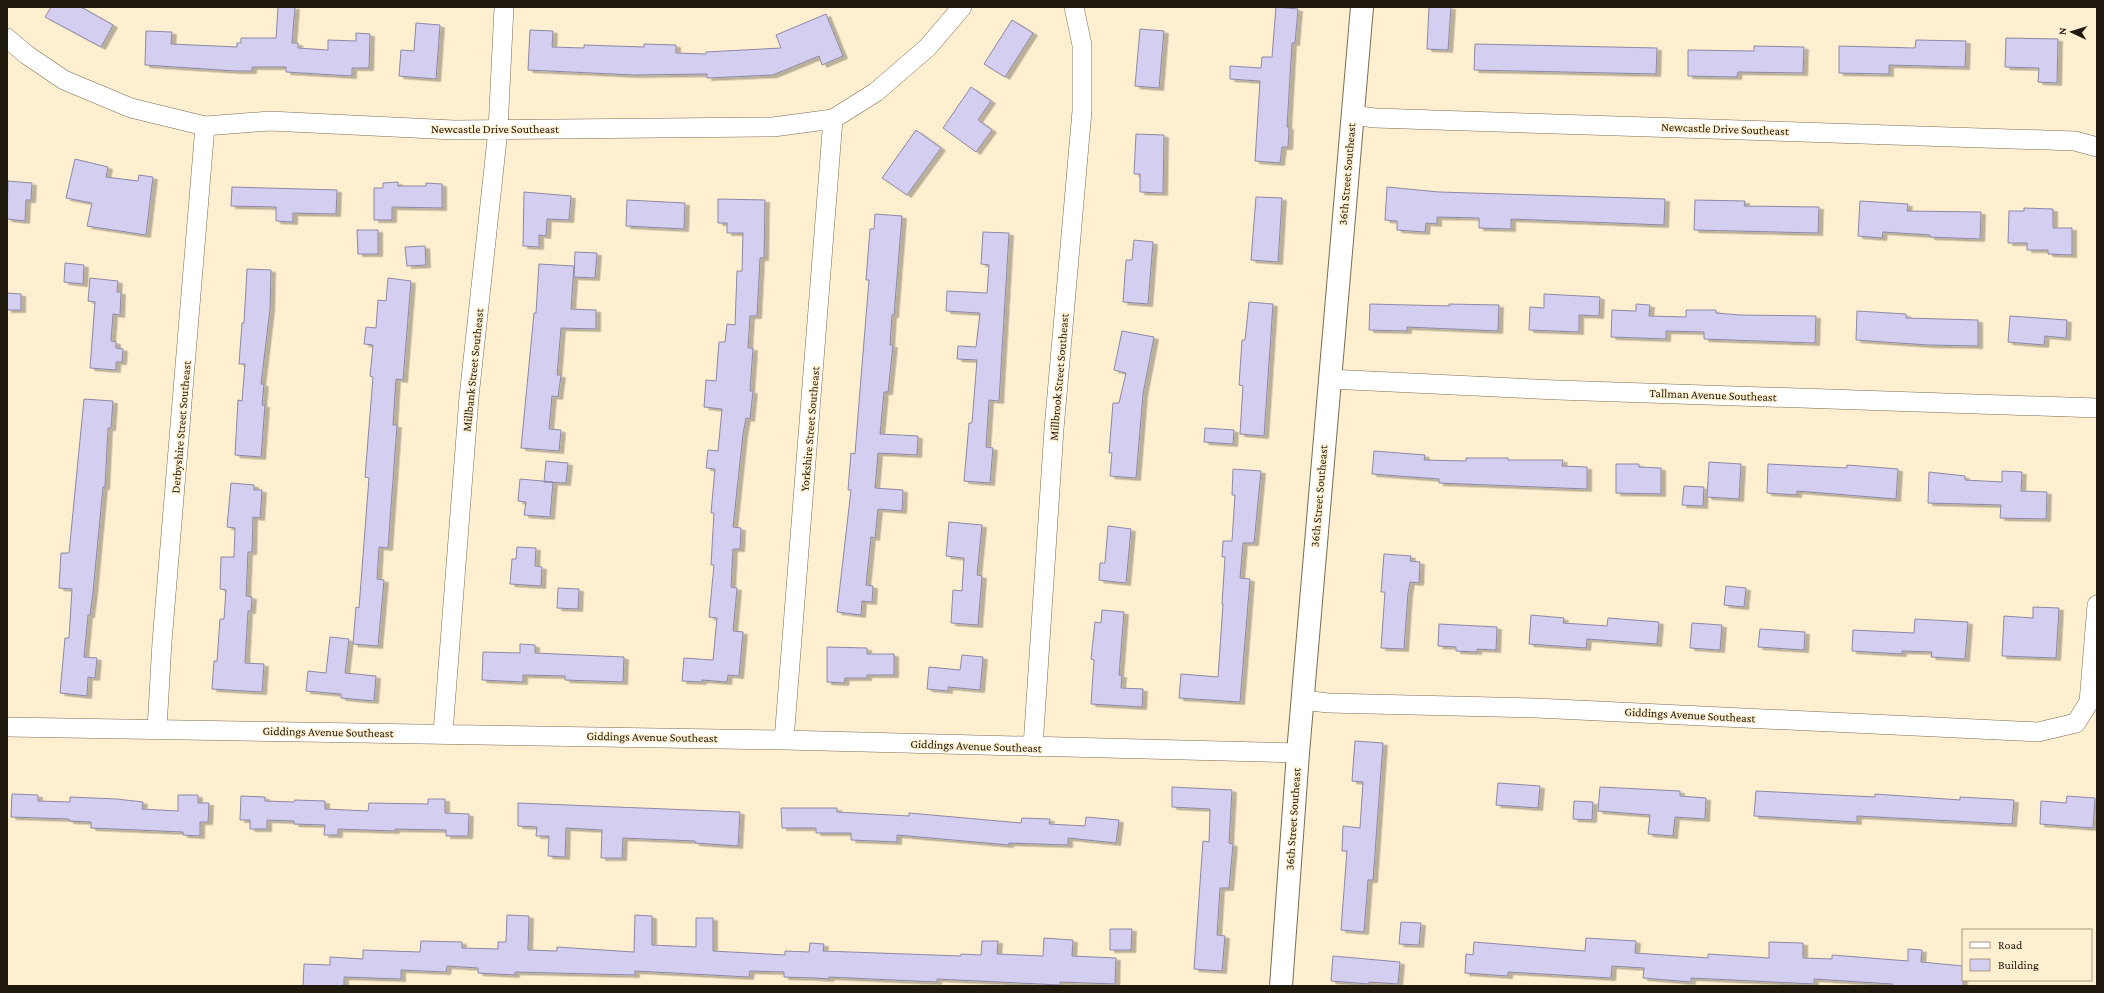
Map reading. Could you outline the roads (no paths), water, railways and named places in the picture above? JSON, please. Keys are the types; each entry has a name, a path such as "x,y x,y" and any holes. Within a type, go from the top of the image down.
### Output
{"street":[{"name":"Millbank Street Southeast","path":"443,734 469,397 498,130 504,7"},
{"name":"Newcastle Drive Southeast","path":"7,38 27,55 64,80 131,108 205,126 270,121 498,130 773,127 833,119 882,87 928,47 962,7"},
{"name":"Millbrook Street Southeast","path":"1033,747 1054,429 1082,111 1082,46 1074,7"},
{"name":"36th Street Southeast","path":"1281,986 1298,753 1362,7"},
{"name":"Newcastle Drive Southeast","path":"1352,115 1375,118 2075,141 2097,147"},
{"name":"Yorkshire Street Southeast","path":"784,740 833,119"},
{"name":"Derbyshire Street Southeast","path":"157,729 162,642 205,126"},
{"name":"Tallman Avenue Southeast","path":"1329,379 1354,382 1557,390 2097,408"},
{"name":"Giddings Avenue Southeast","path":"1303,700 1328,703 1544,709 2038,732 2076,724 2088,702 2097,605"},
{"name":"Giddings Avenue Southeast","path":"7,727 784,740 1298,753"}]}
